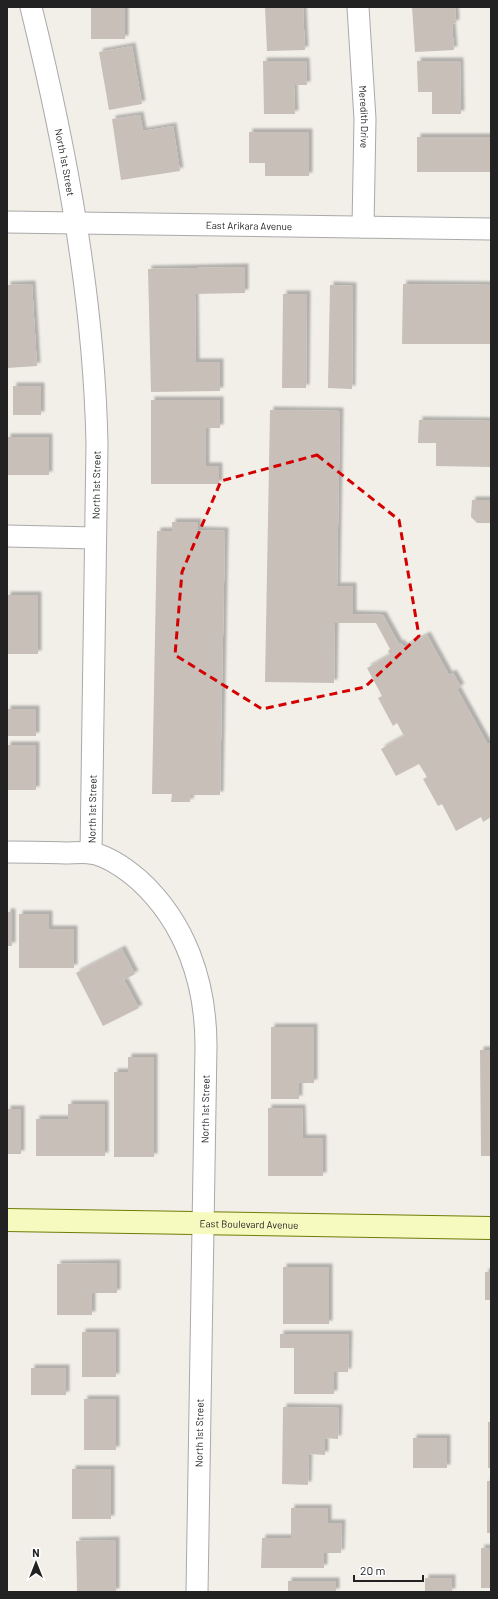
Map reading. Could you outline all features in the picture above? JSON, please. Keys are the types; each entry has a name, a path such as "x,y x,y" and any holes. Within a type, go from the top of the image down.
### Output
{"street":[{"name":"North 1st Street","path":"31,7 49,85 75,223 86,302 94,380 97,444 91,853 109,858 128,870 157,898 171,918 185,943 199,981 206,1023 197,1592"},
{"name":"Meredith Drive","path":"358,7 364,119 364,227"},
{"name":"East Arikara Avenue","path":"7,222 491,229"},
{"path":"7,536 95,538"},
{"path":"7,852 91,853"},
{"name":"East Boulevard Avenue","path":"7,1220 491,1228"}],"highlighted area":[{"path":"317,455 399,520 419,636 365,687 262,709 175,655 182,572 221,481"}],"building":[{"path":"91,7 125,7 125,39 91,39"},
{"path":"265,7 303,7 305,50 267,51"},
{"path":"412,7 455,7 456,23 452,24 454,50 415,52"},
{"path":"132,46 142,104 109,110 99,52"},
{"path":"263,61 306,61 307,85 294,85 295,114 264,114"},
{"path":"417,61 460,61 461,114 432,114 432,92 418,92"},
{"path":"140,115 143,131 173,126 180,171 121,180 112,119"},
{"path":"249,132 309,132 309,176 265,176 265,163 249,163"},
{"path":"417,137 491,137 491,172 417,172"},
{"path":"245,267 245,293 195,294 196,362 220,362 220,391 151,392 148,269"},
{"path":"32,284 37,366 7,368 7,285"},
{"path":"403,284 491,285 491,344 402,344"},
{"path":"330,285 353,286 352,389 328,388"},
{"path":"283,294 307,294 306,388 282,388"},
{"path":"13,386 41,386 41,415 13,415"},
{"path":"151,400 220,400 220,428 206,428 206,466 219,466 219,484 151,484"},
{"path":"270,410 340,411 337,586 353,586 353,614 383,615 399,644 401,643 404,647 427,635 449,675 453,673 461,687 457,689 487,743 491,743 491,817 483,822 481,817 456,831 442,804 438,806 423,779 427,777 419,764 396,776 381,749 404,736 397,723 393,726 378,698 382,696 367,668 390,655 388,651 390,649 376,623 335,623 334,683 265,682"},
{"path":"419,420 491,421 491,467 436,466 436,443 418,443"},
{"path":"7,437 49,437 49,475 7,475"},
{"path":"472,500 491,500 491,523 477,523 471,517"},
{"path":"172,522 198,522 198,530 225,531 220,795 191,795 190,802 171,802 172,794 152,794 157,531 172,531"},
{"path":"7,595 38,595 38,654 7,654"},
{"path":"7,709 36,709 36,736 7,736"},
{"path":"7,745 36,745 36,790 7,790"},
{"path":"7,912 12,912 12,946 7,946"},
{"path":"19,914 49,914 49,929 74,929 74,968 19,968"},
{"path":"122,949 135,974 124,980 139,1008 103,1026 76,973"},
{"path":"271,1027 314,1027 314,1083 299,1083 299,1099 271,1099"},
{"path":"480,1050 491,1050 491,1156 481,1156"},
{"path":"128,1057 154,1057 154,1157 114,1157 114,1072 128,1072"},
{"path":"68,1104 105,1104 105,1156 36,1156 36,1119 68,1119"},
{"path":"268,1108 302,1108 303,1138 323,1138 323,1176 268,1176"},
{"path":"7,1109 21,1109 21,1154 7,1154"},
{"path":"117,1263 117,1293 92,1293 92,1315 57,1315 57,1264"},
{"path":"283,1267 329,1267 329,1324 283,1324"},
{"path":"485,1272 491,1272 491,1300 485,1300"},
{"path":"82,1332 116,1332 116,1377 82,1377"},
{"path":"280,1334 349,1334 348,1372 334,1372 334,1394 294,1394 294,1348 280,1348"},
{"path":"31,1368 66,1368 66,1395 31,1395"},
{"path":"84,1399 116,1399 116,1450 84,1450"},
{"path":"283,1407 339,1408 338,1439 325,1438 325,1455 309,1454 308,1485 282,1484"},
{"path":"488,1422 491,1422 491,1468 488,1468"},
{"path":"413,1438 447,1438 447,1468 413,1468"},
{"path":"72,1469 111,1469 111,1519 72,1519"},
{"path":"487,1481 491,1481 491,1533 487,1533"},
{"path":"291,1508 328,1508 328,1523 342,1523 341,1553 324,1553 324,1568 261,1568 262,1538 291,1538"},
{"path":"116,1540 116,1592 77,1592 76,1541"},
{"path":"481,1548 491,1548 491,1588 481,1588"},
{"path":"425,1578 452,1578 452,1592 425,1592"},
{"path":"288,1581 336,1581 336,1592 288,1592"}]}
